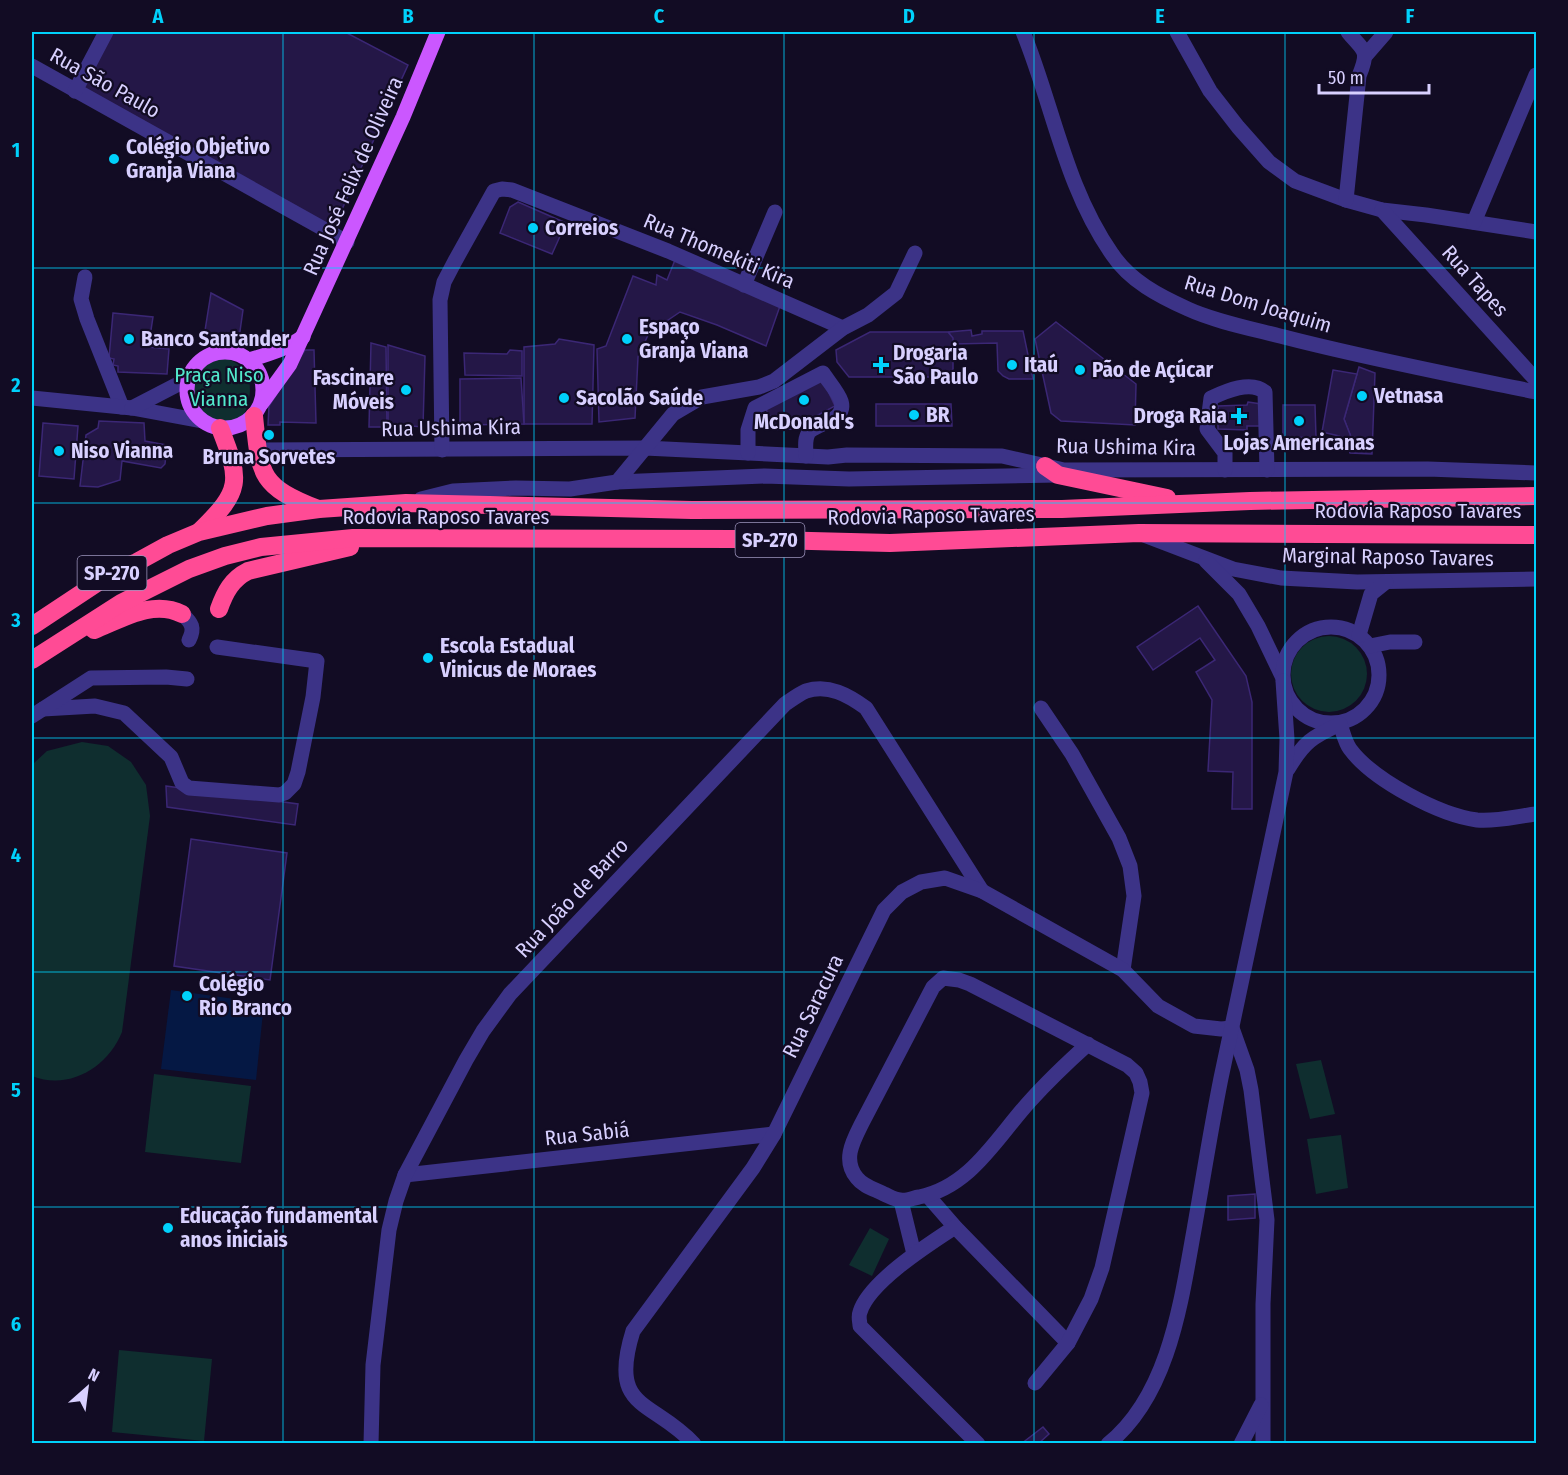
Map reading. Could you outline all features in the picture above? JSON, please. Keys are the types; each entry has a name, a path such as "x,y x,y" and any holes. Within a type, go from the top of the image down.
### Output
{"highway":[{"path":"257,410 257,450 263,473 271,485 300,502 319,509"},
{"path":"199,532 228,502 236,479 233,460 220,428"},
{"path":"1051,470 1192,503"},
{"name":"Rodovia Raposo Tavares","path":"32,626 115,571 199,532 267,516 319,509 406,503 692,510 1062,509 1192,503 1536,496"},
{"name":"Rodovia Raposo Tavares","path":"32,660 121,603 189,569 225,556 261,547 353,538 735,539 890,543 1139,532 1536,535"},
{"path":"219,609 231,584 238,576 395,537"},
{"path":"51,647 147,609 167,608 182,614"}],"main road":[{"name":"Rua José Felix de Oliveira","path":"257,410 286,372 303,337 403,117 438,32"},
{"path":"249,360 275,353 291,346 303,337"},
{"path":"226,352 238,354 249,360 257,369 262,380 263,392 257,410 237,427 220,428 202,420 194,412 189,402 187,390 188,379 194,368 202,359 226,352"}],"street":[{"path":"75,91 106,32"},
{"name":"Rua Dom Joaquim","path":"1023,32 1069,170 1106,245 1132,278 1190,311 1382,360 1536,392"},
{"path":"1031,51 1038,32"},
{"path":"1177,32 1210,92 1238,128 1269,162 1295,180 1346,200 1382,210 1536,232"},
{"path":"1348,32 1366,55"},
{"path":"1346,200 1359,76 1366,55 1386,32"},
{"name":"Rua São Paulo","path":"32,66 347,242"},
{"path":"1474,222 1536,75"},
{"name":"Rua Thomekiti Kira","path":"442,450 440,300 444,282 454,261 494,191 512,190 668,251 843,328"},
{"name":"Rua Tapes","path":"1382,210 1536,380"},
{"path":"744,285 776,212"},
{"path":"616,482 673,414 702,397 759,387 774,381 843,328 868,315 896,293 915,253"},
{"path":"85,277 81,299 87,319 127,408"},
{"path":"748,453 748,430 755,408 823,373 841,402 841,409 838,416 809,433 806,440 806,456"},
{"path":"127,408 188,379"},
{"path":"1225,470 1225,453 1207,429 1211,398 1242,387 1261,388 1265,392 1267,470"},
{"path":"32,398 127,408 202,420"},
{"name":"Rua Ushima Kira","path":"257,450 645,448 806,456 1002,456 1051,470 1428,469 1536,473"},
{"path":"406,503 453,491 516,488 570,489 616,482 765,476 849,479 1051,470"},
{"name":"Marginal Raposo Tavares","path":"1139,532 1233,569 1281,578 1386,582 1536,579"},
{"path":"1204,559 1239,594 1258,626 1282,678 1287,696 1296,709 1309,719 1324,724 1340,724"},
{"path":"1359,635 1371,594 1386,582"},
{"path":"182,614 192,624 193,633 189,640"},
{"path":"1108,1443 1122,1432 1142,1406 1161,1364 1174,1326 1232,1028 1286,772 1287,739 1282,678 1284,663 1289,650 1308,632 1334,627 1347,629 1359,635 1370,646 1378,661 1380,677 1377,693 1368,708 1356,718 1304,744 1286,772"},
{"path":"1370,646 1390,642 1415,642"},
{"path":"37,713 95,706 124,713 171,757 182,783 189,788 279,795 285,793 294,784 298,772 313,697 317,661 218,647"},
{"path":"37,713 91,678 187,679"},
{"name":"Rua João de Barro","path":"371,1443 373,1365 389,1230 405,1175 483,1031 510,994 785,704 806,691 826,689 847,694 866,708 982,891"},
{"path":"1041,708 1072,754 1119,838 1130,867 1134,896 1123,970"},
{"path":"1340,724 1349,748 1367,766 1394,786 1440,809 1460,817 1480,820 1536,814"},
{"name":"Rua Saracura","path":"694,1443 685,1434 644,1407 631,1392 625,1375 626,1353 633,1330 753,1168 774,1134 884,910 902,892 921,882 945,878 982,891 1123,970 1158,1006 1194,1026 1232,1028"},
{"path":"1035,1383 1068,1343 1091,1299 1102,1268 1142,1093 1136,1073 1127,1065 1088,1044 970,984 943,978 933,987 862,1123 851,1146 849,1156 849,1166 860,1182 901,1201 928,1196 965,1174 992,1150 1027,1104 1088,1044"},
{"path":"1232,1028 1247,1070 1251,1090 1266,1220 1263,1304 1263,1443"},
{"name":"Rua Sabiá","path":"405,1175 774,1134"},
{"path":"928,1196 955,1227 1068,1343"},
{"path":"901,1201 914,1254"},
{"path":"955,1227 914,1254 872,1292 859,1313 860,1326 978,1443"},
{"path":"1241,1443 1264,1399"}],"green space":[{"name":"Praça Niso Vianna","path":"219,357 231,360 246,373 250,391 249,401 241,421 224,423 209,418 198,409 191,397 188,384 192,372 202,362"},
{"path":"1322,636 1336,636 1350,642 1361,653 1367,667 1364,689 1356,701 1336,712 1322,712 1308,706 1297,695 1291,681 1291,667 1297,653 1308,642"},
{"path":"82,742 108,746 131,762 146,785 150,816 122,1032 116,1045 107,1056 86,1073 73,1078 46,1080 32,1076 32,765 47,751"},
{"path":"1321,1060 1335,1114 1310,1119 1296,1064"},
{"path":"154,1074 251,1086 241,1163 145,1152"},
{"path":"1341,1135 1348,1188 1316,1194 1307,1139"},
{"path":"870,1228 889,1239 872,1276 849,1265"},
{"path":"119,1350 212,1359 204,1441 112,1432"}],"water":[{"path":"171,990 264,1003 256,1080 161,1069"}],"building":[{"path":"110,32 345,32 408,65 333,229 79,89"},
{"name":"Correios","path":"518,202 566,223 552,254 500,233 510,207"},
{"name":"Espaço Granja Viana","path":"675,260 780,306 766,346 680,312 649,333 638,357 635,418 599,422 597,349 606,346 633,276 656,285 657,275 667,280"},
{"path":"211,293 243,310 238,345 203,343"},
{"name":"Banco Santander","path":"113,313 153,317 151,330 148,330 148,347 169,349 167,374 118,372 118,366 113,365 114,359 109,358"},
{"name":"Pão de Açúcar","path":"1056,322 1136,384 1135,425 1061,421 1051,413 1035,339"},
{"path":"971,330 972,336 982,334 982,331 1023,331 1033,379 1009,379 998,371 997,343 953,344 949,332"},
{"path":"870,332 948,332 953,338 953,369 948,376 941,377 849,377 837,362 836,350"},
{"path":"559,339 594,345 592,424 524,424 524,347 555,344"},
{"path":"371,343 386,347 387,427 369,427"},
{"name":"Fascinare Móveis","path":"388,345 425,356 423,427 388,424"},
{"path":"305,350 314,350 316,423 280,422 280,425 268,425 269,406"},
{"path":"510,350 522,351 522,376 465,375 464,353 507,354"},
{"name":"Vetnasa","path":"1359,367 1375,373 1372,454 1350,453 1347,444 1353,442 1344,419"},
{"path":"1333,370 1357,374 1344,419 1353,442 1345,445 1339,436 1322,432"},
{"path":"521,378 524,424 460,425 460,379"},
{"name":"McDonald's","path":"822,378 835,406 792,429 778,430 765,408"},
{"name":"Droga Raia","path":"1248,402 1261,404 1261,426 1247,426 1247,430 1218,429 1218,406 1247,405"},
{"name":"BR","path":"876,404 951,404 952,426 876,426"},
{"name":"Lojas Americanas","path":"1283,405 1315,405 1316,437 1283,438"},
{"path":"99,421 144,423 145,441 167,445 165,464 161,468 122,461 120,480 98,487 80,486 86,435 98,428"},
{"name":"Niso Vianna","path":"43,423 78,426 74,479 39,476"},
{"path":"1198,606 1246,676 1252,702 1252,809 1232,809 1233,772 1208,771 1212,700 1196,672 1215,660 1200,638 1153,670 1137,647"},
{"path":"166,786 298,804 295,825 167,807"},
{"path":"191,839 287,853 270,980 174,966"},
{"path":"1255,1194 1255,1218 1228,1220 1228,1196"},
{"path":"1043,1427 1049,1434 1038,1444 1021,1444"}],"place":[{"name":"Colégio Objetivo Granja Viana","path":"114,159"},
{"name":"Correios","path":"533,228"},
{"name":"Banco Santander","path":"129,339"},
{"name":"Espaço Granja Viana","path":"627,339"},
{"name":"Drogaria São Paulo","path":"881,365"},
{"name":"Itaú","path":"1012,365"},
{"name":"Pão de Açúcar","path":"1080,370"},
{"name":"Fascinare Móveis","path":"406,390"},
{"name":"Vetnasa","path":"1362,396"},
{"name":"Sacolão Saúde","path":"564,398"},
{"name":"McDonald's","path":"804,400"},
{"name":"BR","path":"914,415"},
{"name":"Droga Raia","path":"1239,416"},
{"name":"Lojas Americanas","path":"1299,421"},
{"name":"Bruna Sorvetes","path":"269,435"},
{"name":"Niso Vianna","path":"59,451"},
{"name":"Escola Estadual Vinicus de Moraes","path":"428,658"},
{"name":"Colégio Rio Branco","path":"187,996"},
{"name":"Educação fundamental anos iniciais","path":"168,1228"}]}
